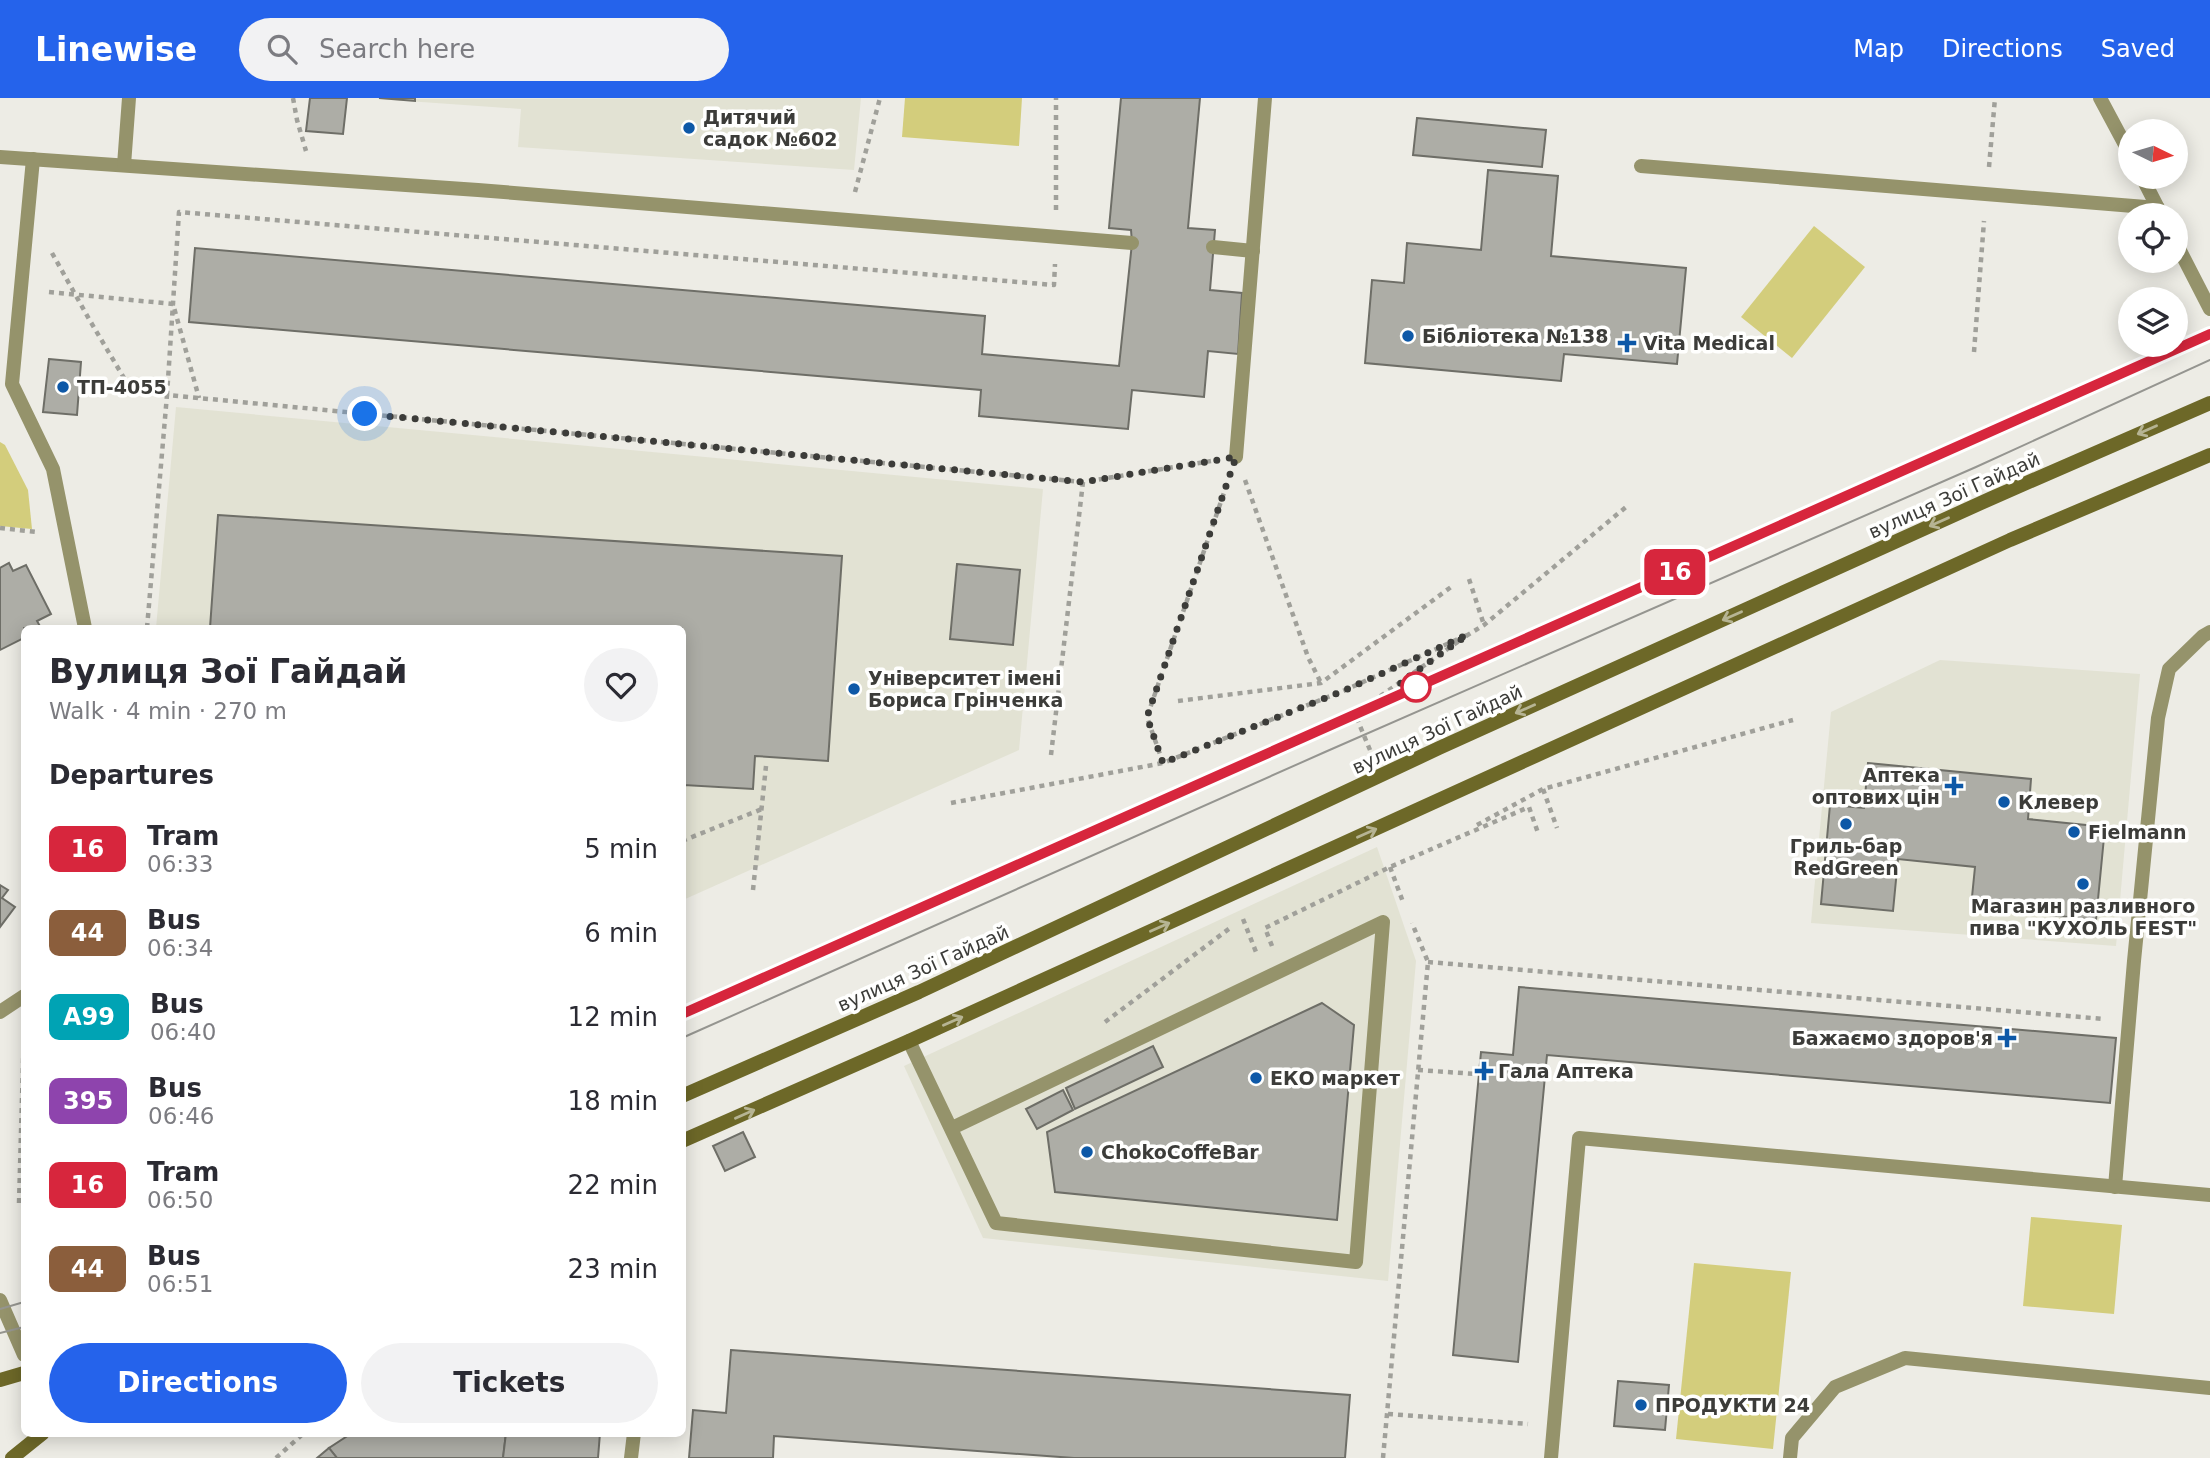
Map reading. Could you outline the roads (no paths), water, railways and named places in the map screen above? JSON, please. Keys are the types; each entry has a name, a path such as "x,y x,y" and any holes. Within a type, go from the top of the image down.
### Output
{"main road":[{"name":"вулиця Зої Гайдай","path":"686,1094 919,992 1477,731 1979,504 2210,403"},
{"path":"686,1140 2010,540 2210,455"},
{"path":"0,1380 21,1374"},
{"path":"12,1458 38,1437"}],"street":[{"path":"124,165 129,98"},
{"path":"1236,457 1265,98"},
{"path":"2101,98 2118,131"},
{"path":"0,157 315,178 1132,243"},
{"path":"33,159 20,289 6,384 53,468 84,625"},
{"path":"1641,166 2118,208"},
{"path":"1213,247 1253,251"},
{"path":"2188,266 2210,309"},
{"path":"2115,1188 2158,718 2169,669 2210,632"},
{"path":"909,1041 996,1223 1356,1262 1384,922 952,1128"},
{"path":"0,1012 21,998"},
{"path":"1551,1458 1579,1138 2210,1195"},
{"path":"0,1300 21,1348"},
{"path":"1790,1458 1792,1438 1835,1387 1905,1359 2210,1388"},
{"path":"631,1458 634,1437"}],"tram line":[{"path":"686,1012 2210,334"},
{"name":"16","path":"686,1012 2210,334"},
{"path":"686,1036 1976,467 2210,360"},
{"path":"0,1309 21,1303"},
{"path":"0,1333 21,1328"}],"place":[{"name":"Дитячий садок №602","path":"689,128"},
{"name":"Бібліотека №138","path":"1408,336"},
{"name":"Vita Medical","path":"1627,343"},
{"name":"ТП-4055","path":"63,387"},
{"name":"Університет імені Бориса Грінченка","path":"854,689"},
{"name":"Аптека оптових цін","path":"1954,786"},
{"name":"Клевер","path":"2004,802"},
{"name":"Гриль-бар RedGreen","path":"1846,824"},
{"name":"Fielmann","path":"2074,832"},
{"name":"Магазин разливного пива \"КУХОЛЬ FEST\"","path":"2083,884"},
{"name":"Бажаємо здоров'я","path":"2007,1038"},
{"name":"Гала Аптека","path":"1484,1071"},
{"name":"ЕКО маркет","path":"1256,1078"},
{"name":"ChokoCoffeBar","path":"1087,1152"},
{"name":"ПРОДУКТИ 24","path":"1641,1405"}]}
